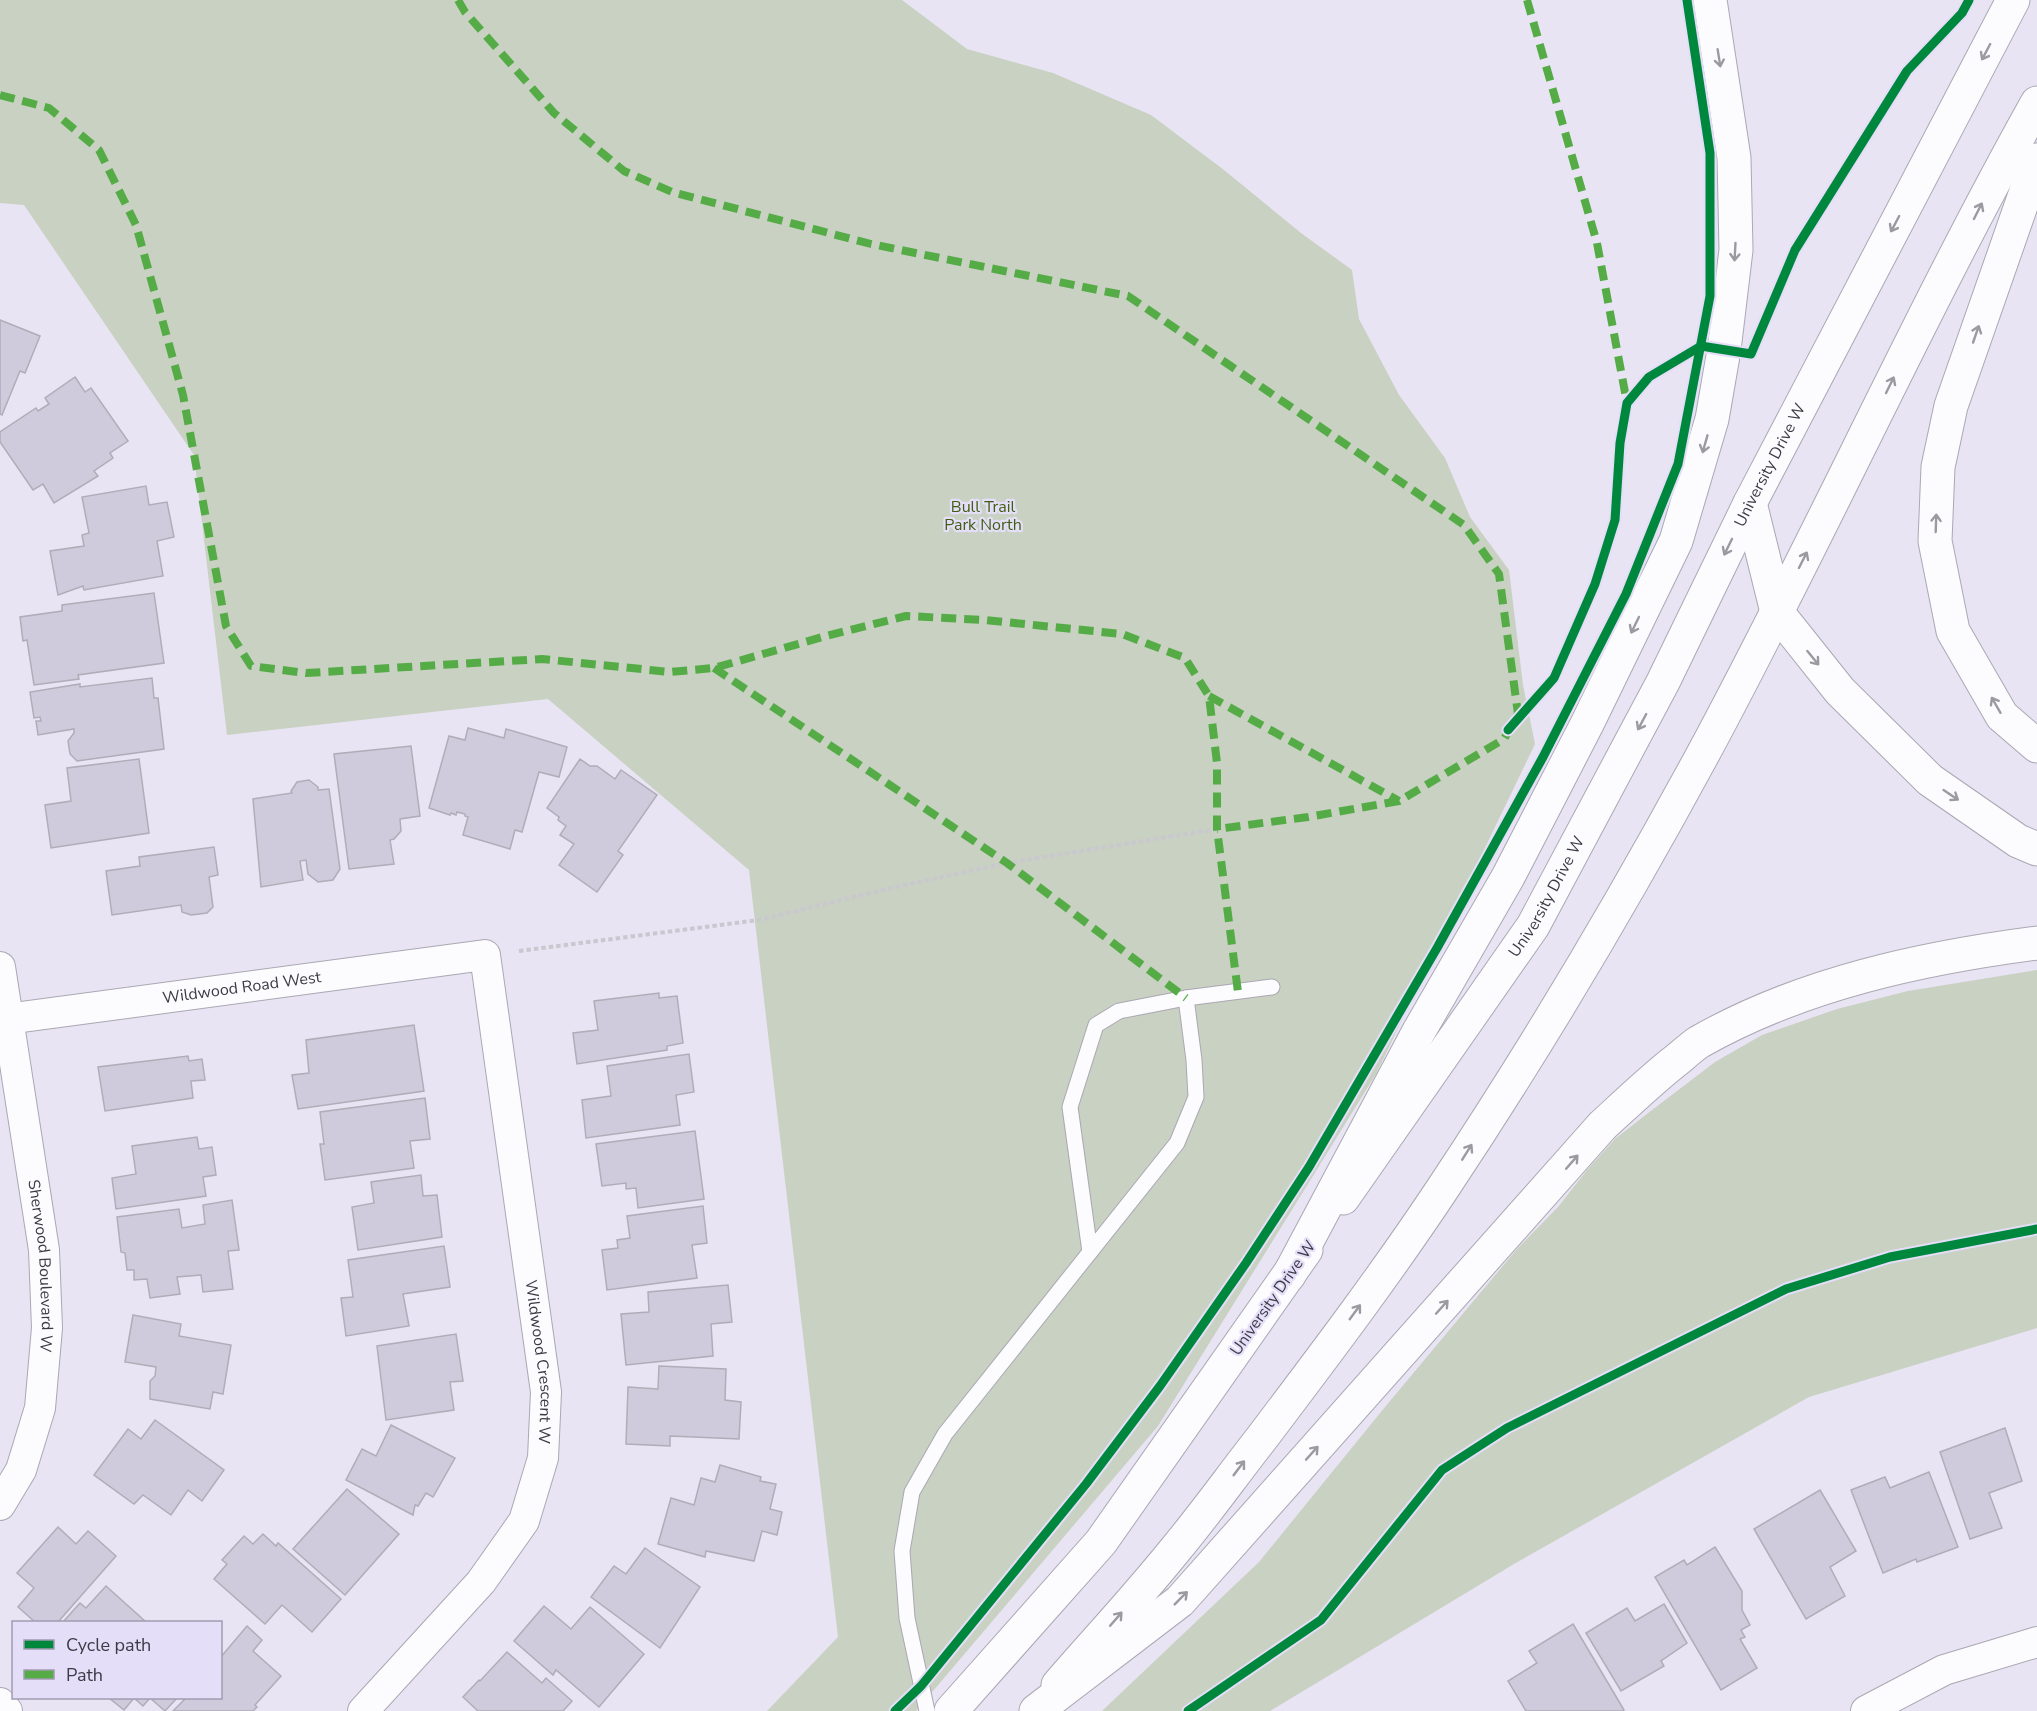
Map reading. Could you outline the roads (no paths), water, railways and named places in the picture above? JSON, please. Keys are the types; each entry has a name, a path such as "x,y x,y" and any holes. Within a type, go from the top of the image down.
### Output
{"main road":[{"path":"1289,1275 1419,1030 1513,867 1587,724 1676,541 1712,419 1724,350 1736,250 1734,158 1710,0"},
{"name":"University Drive W","path":"951,1711 1101,1542 1533,926 1663,682 1750,503 2013,0"},
{"path":"1036,1711 1175,1550 1320,1361 1442,1190 1536,1042 1607,925 1703,754 1837,494 1920,323 1994,180 2037,103"},
{"path":"2037,160 1951,406 1938,467 1935,541 1953,631 2002,716 2037,746"},
{"path":"1750,503 1777,612 1840,691 1930,780 2018,841 2037,849"},
{"path":"1036,1711 1179,1601 1602,1126 1653,1079 1697,1043 1778,1004 1867,975 1982,950 2037,943"}],"street":[{"name":"Wildwood Road West","path":"3,1019 485,955"},
{"name":"Wildwood Crescent W","path":"363,1711 481,1582 524,1521 543,1458 546,1392 485,955"},
{"name":"Sherwood Boulevard W","path":"0,967 3,1019 44,1250 47,1328 40,1408 21,1470 0,1505"},
{"path":"1866,1711 1944,1670 2037,1642"},
{"path":"0,1703 7,1711"}],"lane":[{"path":"1090,1252 1070,1107 1096,1025 1119,1011 1186,998 1272,987"},
{"path":"927,1711 907,1618 902,1551 912,1492 945,1434 1177,1143 1196,1097 1186,998"}],"park label":[{"name":"Bull Trail Park North","path":"983,516"}]}
